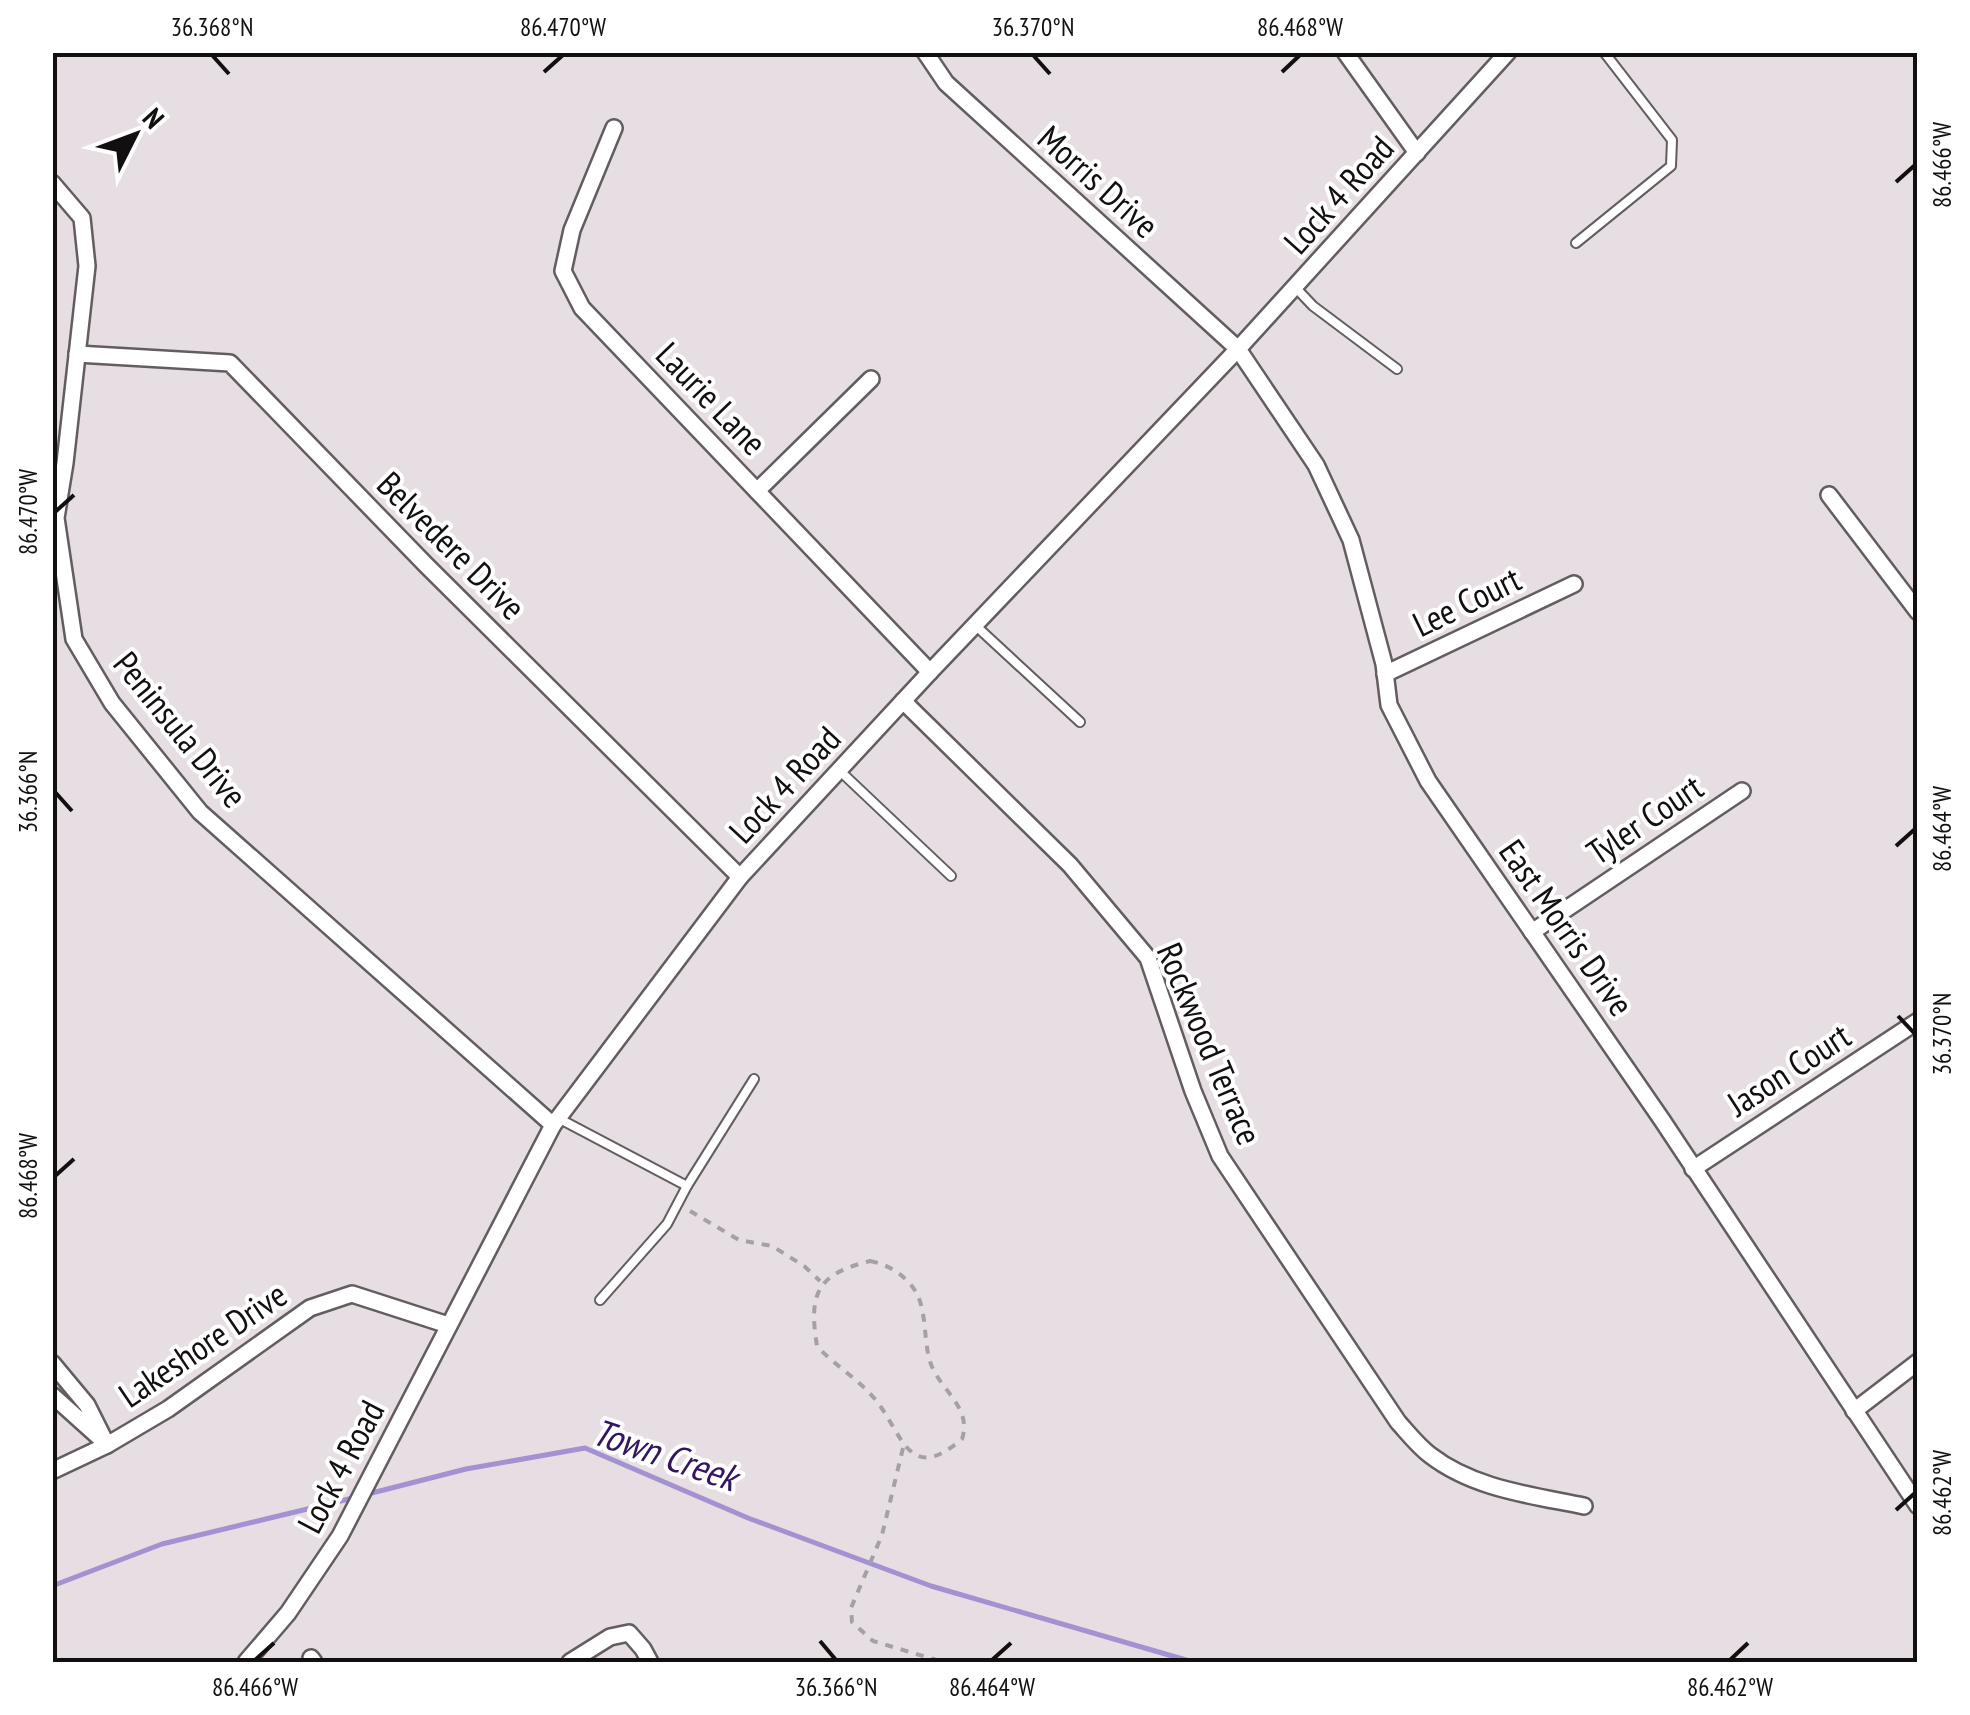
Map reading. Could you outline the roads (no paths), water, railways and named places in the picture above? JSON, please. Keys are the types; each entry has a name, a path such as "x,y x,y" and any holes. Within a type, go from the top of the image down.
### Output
{"street":[{"name":"Morris Drive","path":"925,52 946,83 1238,350"},
{"path":"1345,52 1418,152"},
{"name":"Lock 4 Road","path":"248,1660 314,1578 340,1536 556,1121 740,877 1238,350 1508,52"},
{"name":"Laurie Lane","path":"614,128 572,230 563,271 582,308 930,672"},
{"name":"Peninsula Drive","path":"52,183 82,218 87,266 56,497 74,640 112,703 200,812 556,1121"},
{"name":"East Morris Drive","path":"1238,350 1316,465 1351,540 1385,674 1389,705 1428,780 1694,1168 1918,1506"},
{"name":"Belvedere Drive","path":"78,354 230,363 426,565 740,877"},
{"path":"757,491 871,379"},
{"path":"1829,495 1918,612"},
{"name":"Lee Court","path":"1385,674 1574,584"},
{"name":"Rockwood Terrace","path":"903,701 1070,866 1148,958 1192,1091 1220,1156 1398,1422 1428,1454 1455,1471 1494,1488 1584,1506"},
{"name":"Tyler Court","path":"1532,932 1742,792"},
{"name":"Jason Court","path":"1694,1168 1918,1021"},
{"name":"Lakeshore Drive","path":"52,1471 168,1409 310,1308 352,1294 448,1325"},
{"path":"1854,1411 1918,1362"},
{"name":"Lakeshore Drive","path":"52,1364 87,1405 107,1445"},
{"name":"Lakeshore Drive","path":"52,1395 107,1445"},
{"path":"577,1661 610,1637 629,1633 650,1662"}],"lane":[{"path":"1576,242 1672,166 1672,140 1604,52"},
{"path":"1294,288 1312,306 1397,369"},
{"path":"975,625 1080,722"},
{"path":"839,770 951,876"},
{"path":"600,1300 667,1224 754,1079"},
{"path":"556,1121 687,1186"}],"waterway":[{"name":"Town Creek","path":"364,1495 466,1469 585,1448 748,1518 931,1586 1193,1662"},
{"name":"Town Creek","path":"52,1586 162,1544 353,1498"}]}
